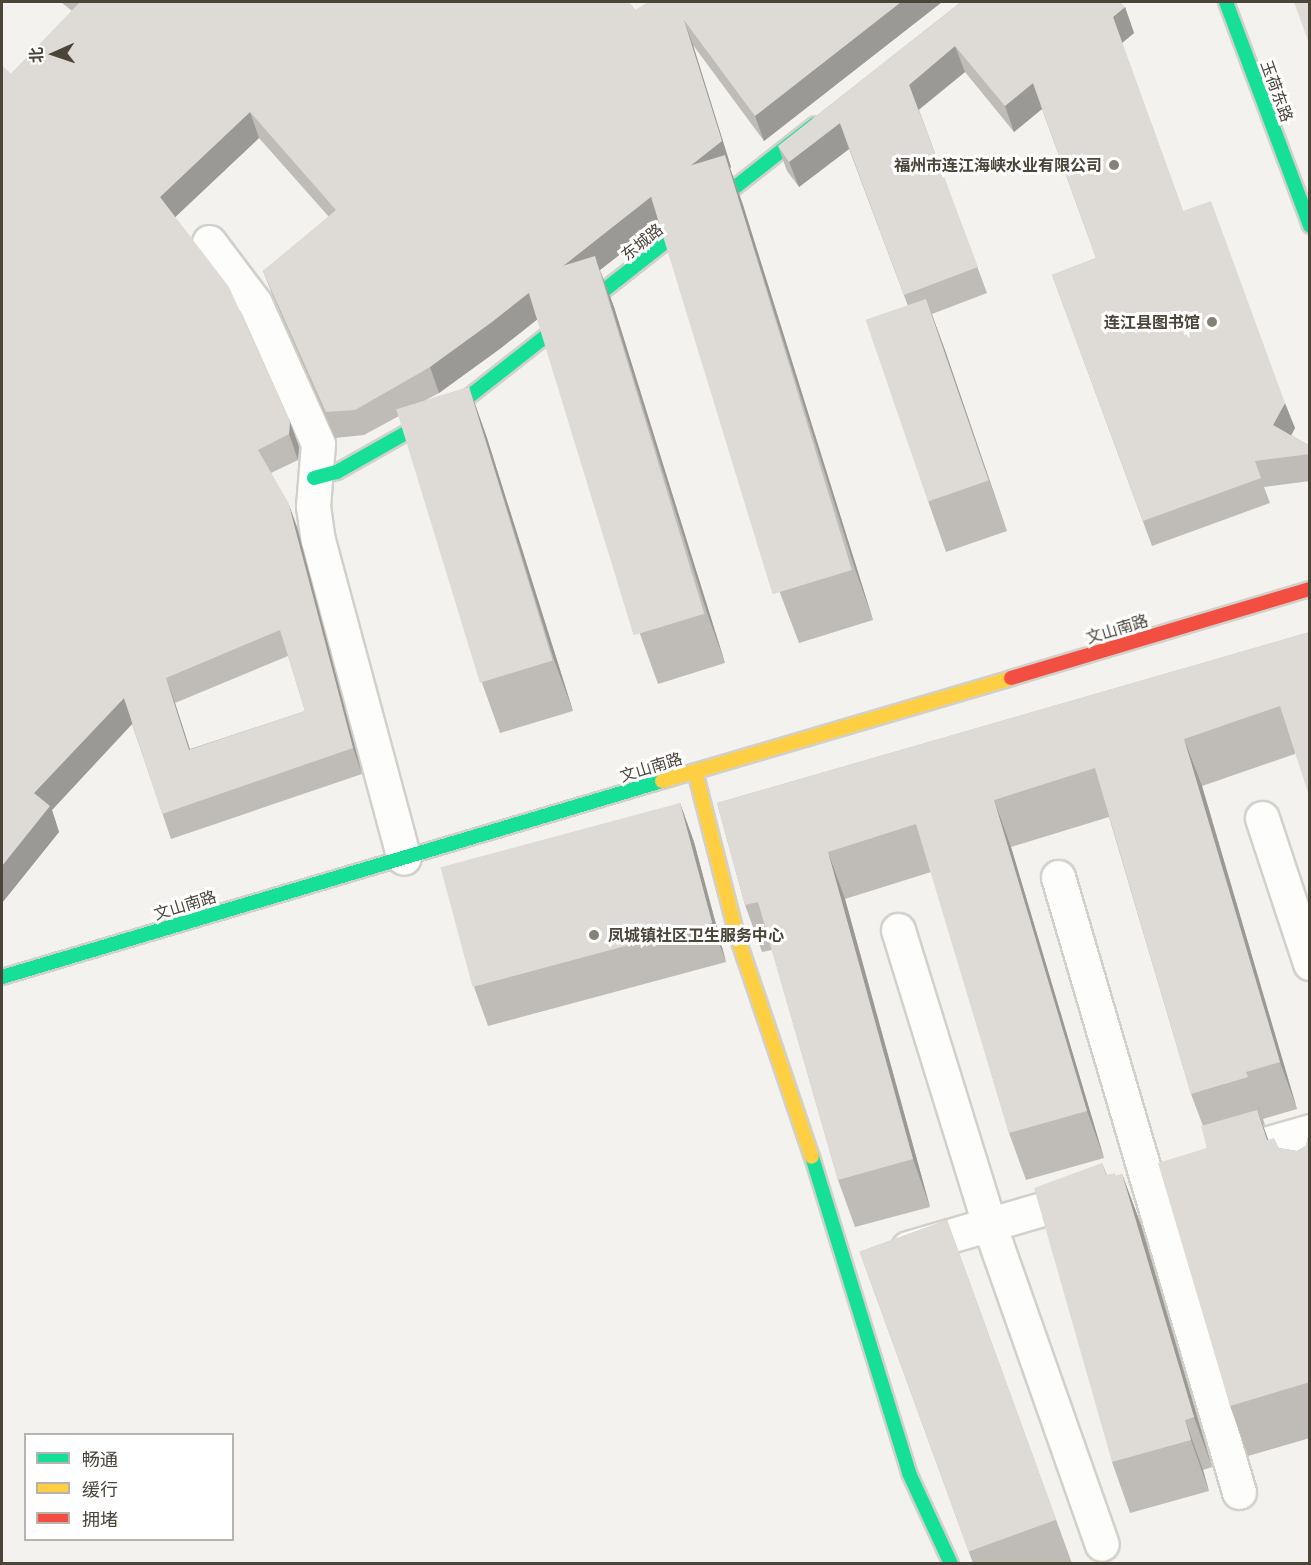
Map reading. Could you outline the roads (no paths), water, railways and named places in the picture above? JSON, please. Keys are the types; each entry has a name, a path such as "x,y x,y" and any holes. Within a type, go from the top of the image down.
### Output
{"main road":[{"name":"玉荷东路","path":"1226,2 1310,226"},
{"name":"东城路","path":"314,478 337,472 466,399 828,114"},
{"name":"文山南路","path":"2,977 1310,589"},
{"path":"695,771 737,936 866,1260 909,1473 951,1563"}],"street":[{"path":"209,242 255,303 318,444 313,506 318,540 404,858"},
{"path":"1262,818 1310,963"},
{"path":"1058,877 1125,1185 1239,1492"},
{"path":"898,930 989,1224 1102,1545"},
{"path":"1209,1160 1303,1144"},
{"path":"866,1260 1176,1170"}],"place":[{"name":"福州市连江海峡水业有限公司","path":"1114,165"},
{"name":"连江县图书馆","path":"1212,322"},
{"name":"凤城镇社区卫生服务中心","path":"594,935"}]}
